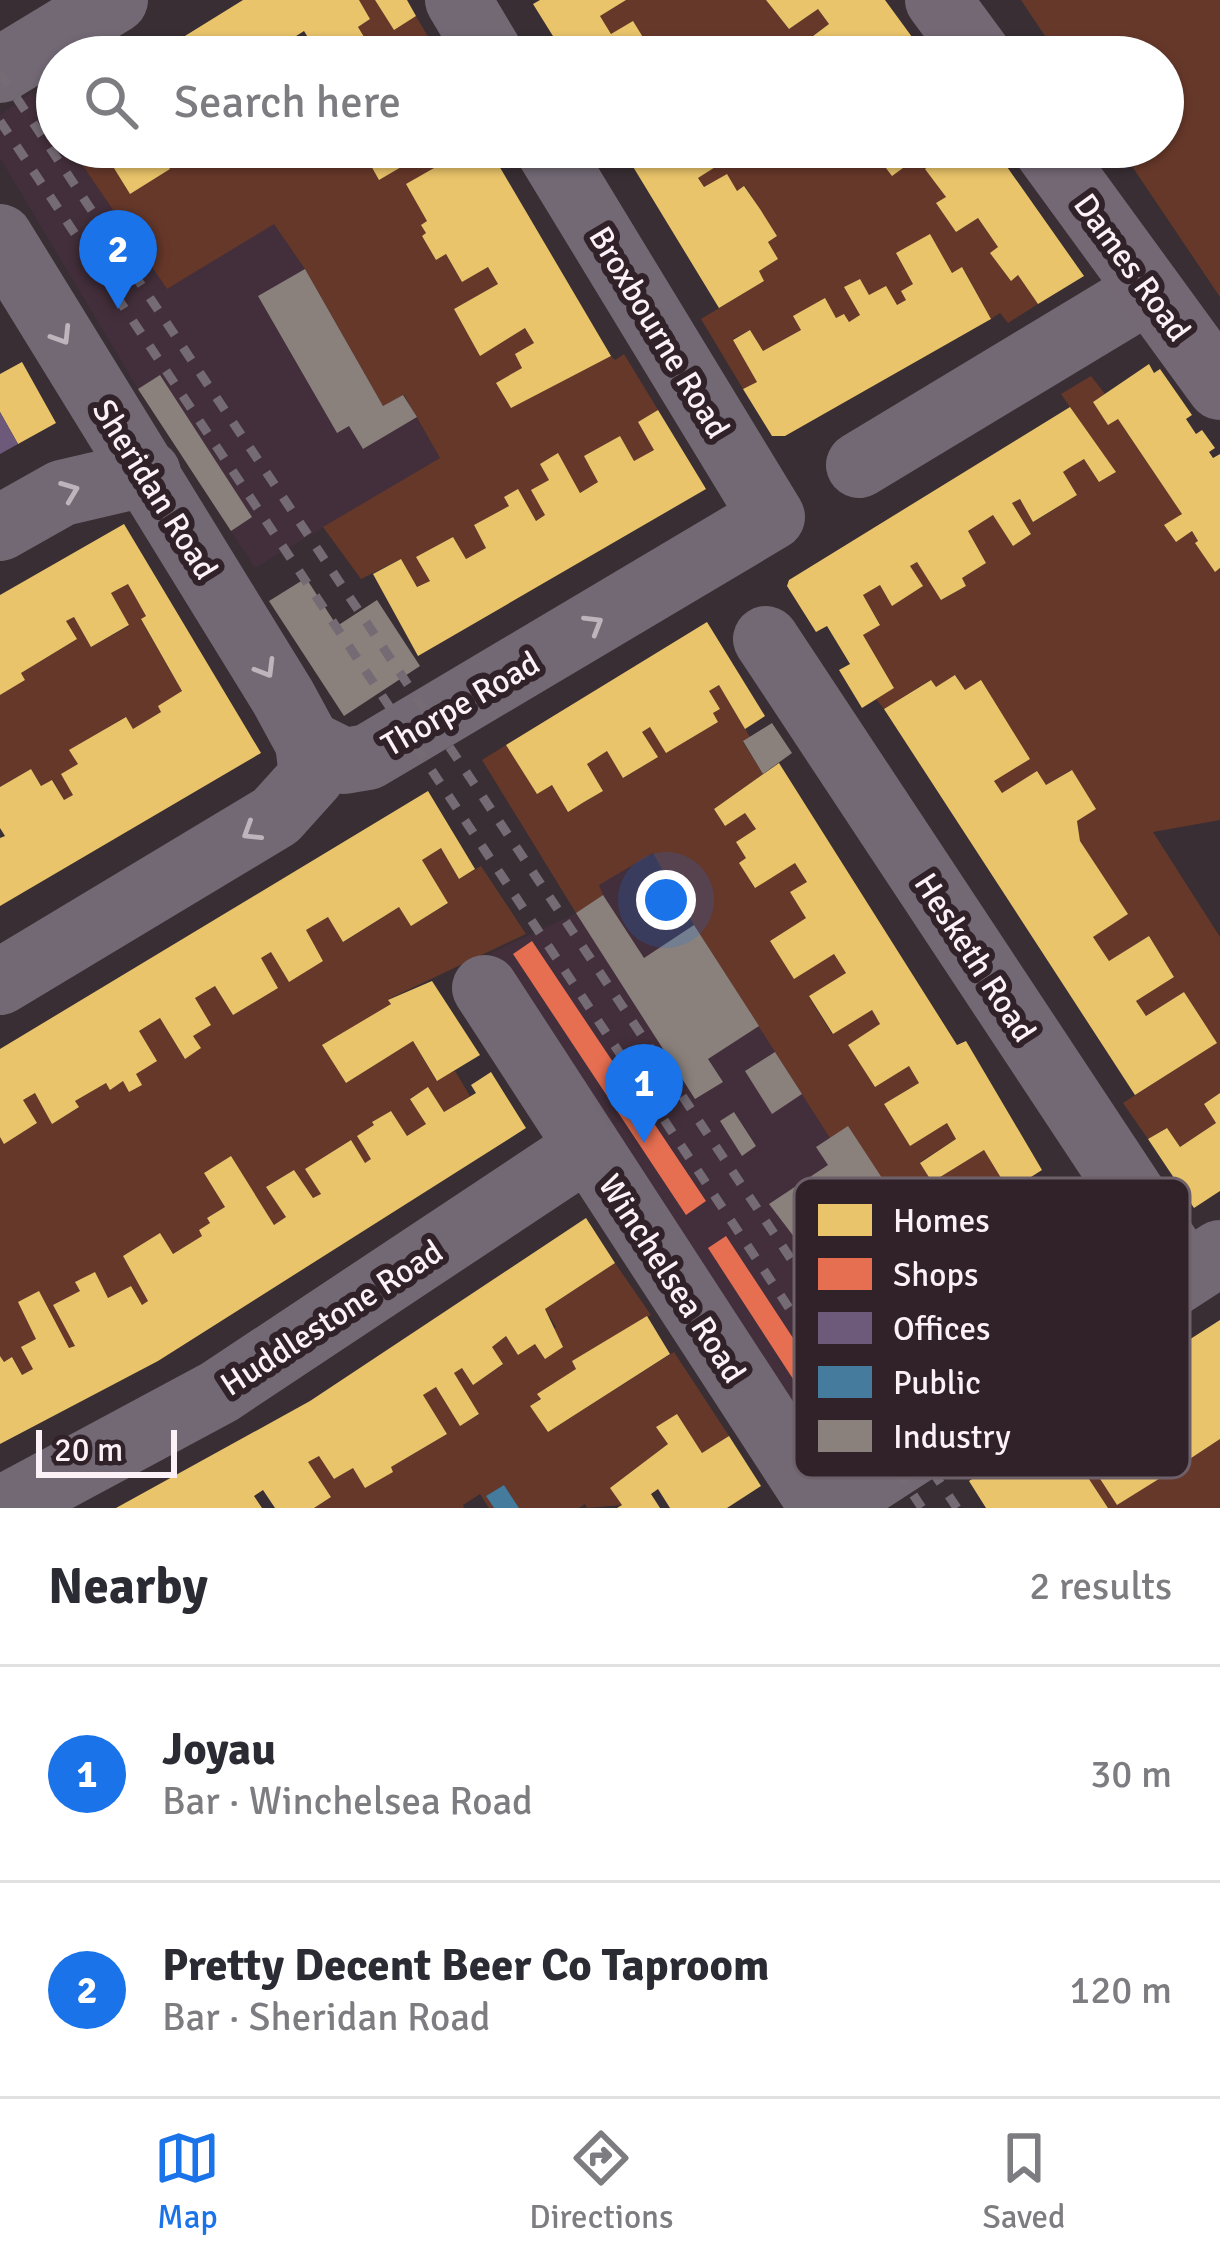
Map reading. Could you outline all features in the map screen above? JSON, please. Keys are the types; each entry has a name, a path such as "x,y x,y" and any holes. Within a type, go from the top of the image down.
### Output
{"main road":[{"path":"938,0 965,36"},
{"name":"Dames Road","path":"1060,168 1220,387"}],"street":[{"path":"56,36 115,0"},
{"path":"458,0 479,36"},
{"path":"0,70 36,48"},
{"name":"Broxbourne Road","path":"560,168 772,517"},
{"name":"Sheridan Road","path":"0,237 148,473 308,743"},
{"path":"859,465 1149,290"},
{"path":"0,528 86,484 148,473"},
{"name":"Thorpe Road","path":"308,743 344,761 368,757 772,517"},
{"name":"Hesketh Road","path":"766,639 1143,1178"},
{"path":"0,982 277,816 312,776 308,743"},
{"name":"Winchelsea Road","path":"484,988 794,1461"},
{"name":"Huddlestone Road","path":"3,1508 219,1392 588,1147"},
{"name":"Winchelsea Road","path":"805,1478 825,1508"},
{"path":"825,1508 871,1478"}],"shaded area":[{"path":"359,0 375,0 394,29 416,16 428,36 364,36 358,27 370,19"},
{"path":"620,0 766,0 789,29 818,9 829,24 812,36 614,36 600,16"},
{"path":"1021,0 1220,0 1220,297 1133,168 1184,168 1184,36 1045,36"},
{"path":"32,92 36,98 36,168 84,168 167,289 274,223 384,406 403,395 440,458 255,568 138,389 0,158 0,115"},
{"path":"84,168 114,168 130,193 169,168 373,168 379,179 398,168 434,168 422,236 436,260 446,254 462,282 488,267 498,284 454,309 480,355 525,328 534,343 522,368 497,383 511,407 611,356 615,360 624,354 658,410 638,422 654,450 634,461 620,436 585,456 598,482 580,493 557,453 545,515 536,521 518,490 509,506 474,525 486,548 466,559 453,537 417,557 430,581 417,587 401,559 361,579 323,527 440,458 404,395 383,406 274,224 167,289"},
{"path":"714,168 926,168 946,197 937,203 956,232 978,218 998,247 1010,280 1018,275 1038,304 1008,323 1000,313 991,319 963,268 952,273 930,235 913,284 901,291 906,300 897,305 869,295 859,279 845,287 860,315 849,322 844,314 836,318 824,299 794,316 801,330 763,351 750,330 733,339 757,382 743,389 701,319 764,281 759,271 778,259 768,242 777,236 745,186 737,191 726,175 704,187 698,178"},
{"path":"1091,376 1105,394 1093,402 1118,419 1182,514 1165,526 1176,542 1192,531 1215,571 1220,569 1220,820 1153,832 1220,937 1220,1093 1204,1104 1216,1123 1180,1147 1166,1128 1148,1139 1123,1103 1216,1043 1184,992 1146,1016 1136,1001 1174,977 1149,936 1109,961 1093,937 1127,914 1080,841 1077,821 1095,808 1071,770 1046,785 1037,772 1002,793 994,781 981,681 965,690 956,675 936,687 930,680 884,709 876,699 894,688 863,635 880,624 863,595 880,585 892,605 922,587 910,566 917,562 942,600 966,586 962,578 986,563 968,531 993,515 1013,546 1031,534 1012,503 1020,499 1034,522 1077,495 1063,472 1084,459 1099,482 1115,473 1061,394"},
{"path":"128,584 146,616 141,620 182,691 161,712 133,729 125,717 70,750 78,764 73,795 64,800 53,780 41,786 31,769 0,787 0,695 25,680 21,673 76,640 66,621 74,617 91,647 129,626 111,593"},
{"path":"719,685 750,737 743,742 763,774 714,809 725,826 745,813 756,829 740,863 754,887 795,863 807,882 806,918 770,941 794,978 834,954 846,973 809,997 832,1034 872,1010 880,1024 848,1045 875,1087 909,1066 919,1083 884,1104 910,1145 947,1123 956,1139 920,1162 930,1178 881,1178 848,1127 830,1138 653,853 599,885 603,895 576,913 482,760 506,745 538,793 552,785 569,811 603,791 587,764 607,751 624,778 657,757 642,732 650,727 717,722 713,713 720,709 709,691"},
{"path":"441,848 459,879 481,866 526,934 389,999 391,1004 323,1045 346,1083 413,1041 436,1080 455,1071 470,1096 444,1112 428,1088 410,1098 426,1124 407,1136 391,1111 373,1122 357,1136 371,1159 365,1163 350,1140 306,1169 321,1194 313,1198 294,1170 267,1186 286,1217 274,1225 231,1157 205,1172 225,1207 207,1218 210,1223 199,1230 202,1236 173,1254 159,1234 123,1256 148,1301 142,1305 131,1286 108,1298 76,1283 80,1291 54,1306 75,1346 36,1339 33,1369 22,1375 13,1358 4,1362 0,1356 0,1137 5,1143 37,1123 23,1100 35,1093 53,1123 78,1108 75,1101 106,1083 110,1089 123,1081 130,1092 139,1031 160,1018 184,1058 200,1049 193,1036 195,998 215,986 233,1015 278,988 261,958 271,952 323,961 306,930 328,917 344,942 399,907 411,925 448,904 422,860"},
{"path":"653,852 694,925 830,1137 848,1126 882,1178 794,1178 794,1403 640,1167 491,953 603,896 598,885"},
{"path":"984,1150 1004,1178 937,1178"},
{"path":"615,1263 651,1315 572,1361 576,1369 531,1406 548,1432 674,1352 729,1436 702,1453 677,1415 657,1426 668,1444 611,1488 622,1505 519,1508 504,1485 486,1496 494,1508 480,1494 464,1508 314,1508 331,1497 308,1462 319,1456 334,1479 353,1468 393,1472 391,1467 447,1434 423,1395 436,1387 460,1425 479,1415 454,1373 462,1368 473,1384 503,1365 492,1347 506,1336 518,1355 556,1327 545,1309"},
{"path":"1220,1439 1220,1508 1108,1508 1088,1478 1099,1478 1117,1505 1159,1478 1190,1478 1190,1458"}],"building: Homes":[{"path":"243,0 359,0 370,19 358,27 364,36 307,36 304,31 296,36 185,36"},
{"path":"375,0 407,0 416,16 394,30"},
{"path":"540,0 626,0 600,16 611,34 633,21 642,36 553,36 533,4"},
{"path":"766,0 885,0 911,36 813,36 829,24 818,9 789,29"},
{"path":"114,168 169,168 170,169 130,194"},
{"path":"372,168 399,168 379,180"},
{"path":"434,168 500,168 611,356 511,408 496,383 522,368 515,354 534,343 525,328 480,356 454,309 498,284 488,267 462,282 446,254 436,260 422,236 426,233 421,225 427,221 406,184"},
{"path":"634,168 714,168 698,178 704,187 727,174 737,191 744,186 777,236 768,242 778,259 759,271 764,281 719,308"},
{"path":"1008,168 1084,276 1038,304 1018,275 1011,281 990,253 998,247 978,218 956,232 936,203 946,197 925,169"},
{"path":"930,234 952,273 962,267 991,319 785,436 772,436 743,389 757,382 733,340 750,330 763,351 801,330 793,316 825,298 836,318 844,314 849,322 860,315 844,287 860,279 869,295 886,286 897,305 906,300 901,291 913,284 896,253"},
{"path":"22,362 56,423 18,444 0,412 0,374"},
{"path":"1149,364 1154,373 1160,369 1192,415 1186,419 1196,434 1202,430 1215,448 1209,452 1213,458 1220,454 1220,568 1215,572 1192,531 1176,542 1164,525 1182,514 1118,419 1108,425 1093,402"},
{"path":"1070,407 1116,472 1099,482 1084,459 1069,468 1063,472 1077,495 1033,522 1020,499 1012,503 1031,534 1013,546 993,515 968,531 986,563 962,578 966,586 941,600 917,562 910,566 923,586 892,606 880,585 863,595 880,625 863,635 894,688 862,708 839,670 850,664 827,626 816,632 787,586 789,580"},
{"path":"658,410 706,489 418,656 373,574 401,559 417,587 430,581 416,557 453,537 466,559 486,548 474,525 509,506 504,497 518,489 536,521 545,515 531,490 549,480 540,464 558,453 580,493 598,482 584,456 620,436 634,461 654,450 638,422"},
{"path":"124,524 261,753 0,906 0,838 5,836 0,828 0,787 31,769 41,786 52,780 64,800 73,795 61,774 78,764 69,750 126,717 133,729 161,712 158,706 182,691 141,619 146,616 128,584 111,593 129,625 91,647 74,617 66,621 77,639 21,673 25,680 0,695 0,595"},
{"path":"707,622 765,716 745,729 719,685 709,691 720,709 713,713 718,722 666,753 650,727 642,732 658,757 623,778 607,751 587,764 603,791 568,812 552,785 537,794 506,745"},
{"path":"955,675 965,690 981,680 1030,759 994,781 1002,793 1037,771 1046,785 1072,770 1096,809 1077,821 1080,841 1128,914 1093,937 1109,961 1149,936 1174,977 1136,1001 1146,1016 1184,992 1217,1043 1135,1095 884,709 931,680 936,687"},
{"path":"779,763 957,1045 966,1041 1042,1170 1029,1178 1001,1178 984,1150 938,1178 929,1178 920,1163 956,1139 947,1123 910,1146 884,1104 919,1083 909,1066 875,1087 848,1045 880,1024 872,1010 833,1034 809,996 846,973 834,954 794,979 770,941 806,918 790,892 807,882 795,863 755,888 739,863 746,858 736,842 756,829 745,813 725,826 714,809"},
{"path":"428,791 475,869 459,879 441,848 422,860 448,903 411,926 399,907 343,942 328,917 306,930 323,961 289,982 271,952 261,958 278,988 233,1015 215,986 195,998 211,1025 193,1036 201,1048 185,1059 160,1018 139,1031 157,1061 136,1074 142,1085 129,1092 123,1081 110,1090 106,1083 75,1101 79,1107 52,1124 35,1093 23,1100 37,1123 4,1144 0,1137 0,1049"},
{"path":"432,981 480,1055 437,1081 413,1041 346,1083 322,1045 391,1004 388,1000"},
{"path":"491,1072 526,1128 158,1361 0,1444 0,1356 4,1362 12,1357 22,1375 33,1369 21,1347 36,1339 18,1302 39,1291 69,1348 75,1346 53,1305 80,1291 75,1282 95,1272 108,1298 131,1286 142,1305 148,1301 123,1256 160,1233 173,1254 202,1236 199,1230 210,1223 207,1218 225,1207 204,1173 231,1156 274,1225 286,1217 266,1187 294,1170 313,1198 321,1194 305,1169 351,1140 365,1163 371,1159 357,1136 372,1122 391,1111 407,1136 426,1124 410,1099 428,1087 444,1112 476,1093 471,1085"},
{"path":"1220,1093 1220,1191 1194,1208 1190,1178 1174,1178 1148,1139 1167,1128 1180,1147 1216,1123 1204,1104"},
{"path":"586,1218 615,1263 545,1309 563,1347 545,1359 535,1344 518,1355 506,1336 492,1347 503,1364 473,1385 462,1368 454,1373 479,1414 460,1426 436,1387 423,1395 447,1434 391,1467 393,1472 365,1488 353,1468 334,1479 319,1456 308,1462 331,1497 314,1508 275,1508 263,1490 254,1496 262,1508 116,1508 310,1401"},
{"path":"647,1316 670,1354 548,1432 530,1406 541,1399 537,1394 576,1369 572,1361"},
{"path":"1220,1320 1220,1439 1190,1459 1190,1339"},
{"path":"677,1414 702,1453 729,1436 761,1486 727,1508 670,1508 658,1489 651,1494 660,1508 617,1508 622,1505 610,1488 668,1444 656,1427"},
{"path":"1088,1478 1108,1508 986,1508 969,1481"},
{"path":"1099,1478 1160,1478 1117,1505"}],"building: Shops":[{"path":"532,941 706,1201 686,1215 513,954"},
{"path":"726,1236 794,1340 794,1380 708,1248"}],"building: Offices":[{"path":"0,412 18,444 0,454"}],"building: Public":[{"path":"504,1485 519,1508 494,1508 486,1496"}],"building: Industry":[{"path":"305,269 383,406 403,395 417,417 363,449 349,426 337,433 258,296"},
{"path":"160,375 252,517 231,531 138,389"},
{"path":"306,578 337,626 377,600 420,666 344,716 269,601"},
{"path":"772,723 792,753 763,774 743,741"},
{"path":"603,895 644,958 694,925 759,1026 708,1059 723,1082 695,1099 576,913"},
{"path":"775,1052 802,1094 772,1114 745,1071"},
{"path":"734,1112 756,1146 742,1156 720,1121"},
{"path":"848,1126 882,1178 808,1178 828,1165 816,1147"},
{"path":"794,1187 794,1237 769,1204"}],"railway":[{"path":"0,73 36,127"},
{"path":"0,121 794,1315"},
{"path":"63,168 794,1264"},
{"path":"902,1478 922,1508"},
{"path":"937,1478 957,1508"}],"place":[{"name":"Pretty Decent Beer Co Taproom","path":"118,309"},
{"name":"Joyau","path":"644,1143"}]}
